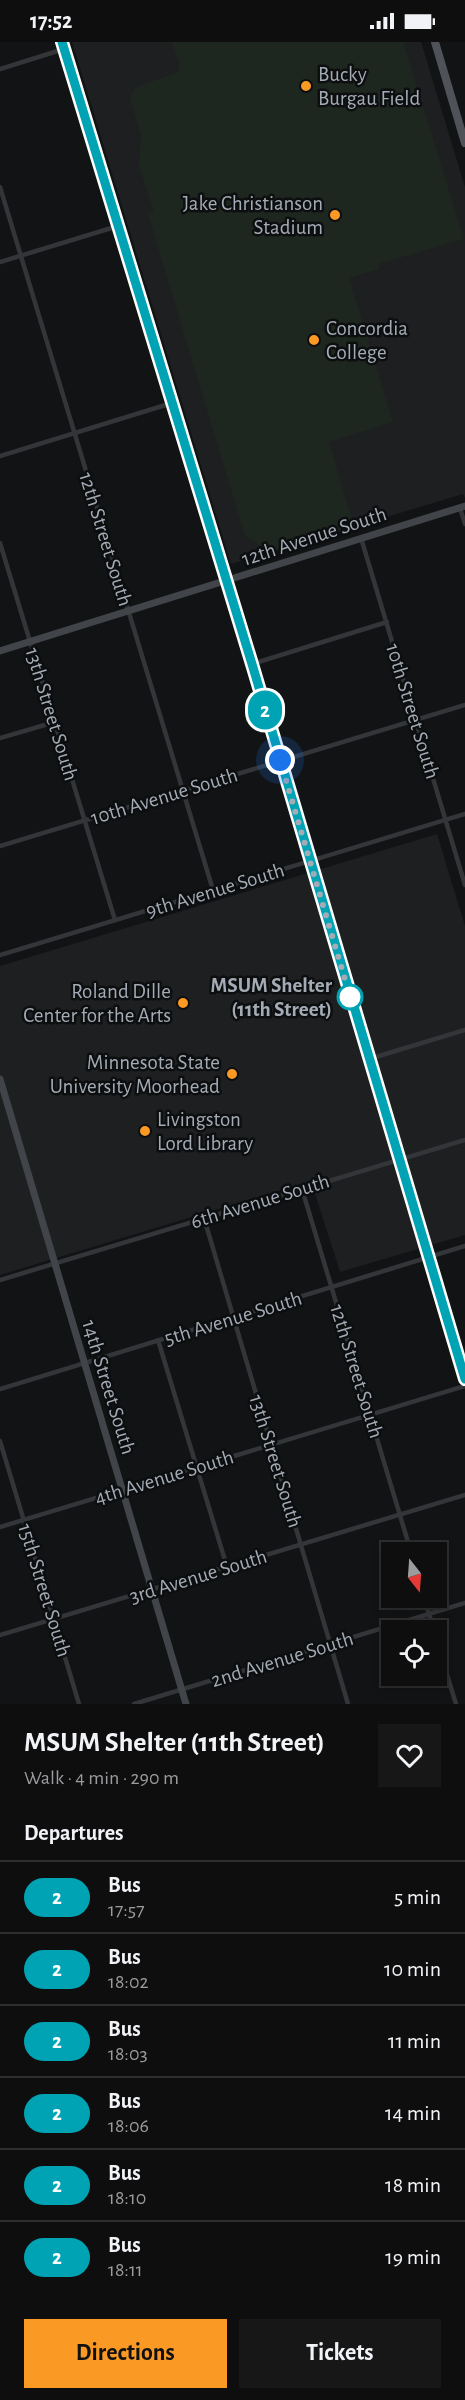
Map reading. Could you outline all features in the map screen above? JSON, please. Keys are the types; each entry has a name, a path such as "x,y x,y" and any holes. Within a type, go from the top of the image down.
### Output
{"main road":[{"path":"435,42 463,129 465,143"}],"street":[{"path":"62,42 252,664 465,1379"},
{"path":"0,69 64,49"},
{"name":"12th Street South","path":"0,187 213,890"},
{"path":"0,262 118,226"},
{"path":"0,456 172,404"},
{"path":"463,507 465,524"},
{"name":"12th Avenue South","path":"0,651 463,507"},
{"name":"10th Street South","path":"361,538 465,885"},
{"name":"13th Street South","path":"0,543 115,920"},
{"path":"252,664 387,622"},
{"name":"10th Avenue South","path":"0,846 465,705"},
{"path":"0,738 55,722"},
{"name":"9th Avenue South","path":"0,955 465,814"},
{"path":"369,1059 465,1030"},
{"name":"14th Street South","path":"0,1079 186,1704"},
{"name":"6th Avenue South","path":"0,1280 465,1140"},
{"name":"12th Street South","path":"302,1189 408,1542"},
{"name":"13th Street South","path":"204,1218 348,1704"},
{"name":"5th Avenue South","path":"0,1389 465,1246"},
{"path":"159,1340 227,1567"},
{"name":"4th Avenue South","path":"0,1527 465,1386"},
{"name":"15th Street South","path":"0,1440 79,1704"},
{"name":"3rd Avenue South","path":"0,1635 465,1495"},
{"name":"2nd Avenue South","path":"134,1704 465,1604"},
{"path":"427,1608 431,1620"},
{"path":"447,1675 456,1704"}],"shaded area":[{"name":"Concordia College","path":"72,42 421,42 465,187 465,498 463,494 231,564"},
{"name":"Concordia College","path":"172,42 403,42 464,239 378,264 379,269 349,278 393,422 329,442 354,527 271,552 245,536 148,214 154,212 139,166 141,136 130,97 136,87 178,72 180,66"},
{"name":"Minnesota State University Moorhead","path":"437,834 465,926 465,1235 340,1272 311,1181 0,1275 0,966"}],"bus line":[{"name":"2","path":"62,42 252,664 465,1379"}],"place":[{"name":"Bucky Burgau Field","path":"306,86"},
{"name":"Jake Christianson Stadium","path":"335,215"},
{"name":"Concordia College","path":"314,340"},
{"name":"MSUM Shelter (11th Street)","path":"350,997"},
{"name":"Roland Dille Center for the Arts","path":"183,1003"},
{"name":"Minnesota State University Moorhead","path":"232,1074"},
{"name":"Livingston Lord Library","path":"145,1131"}],"route":[{"path":"280,760 352,1003 350,997"}]}
